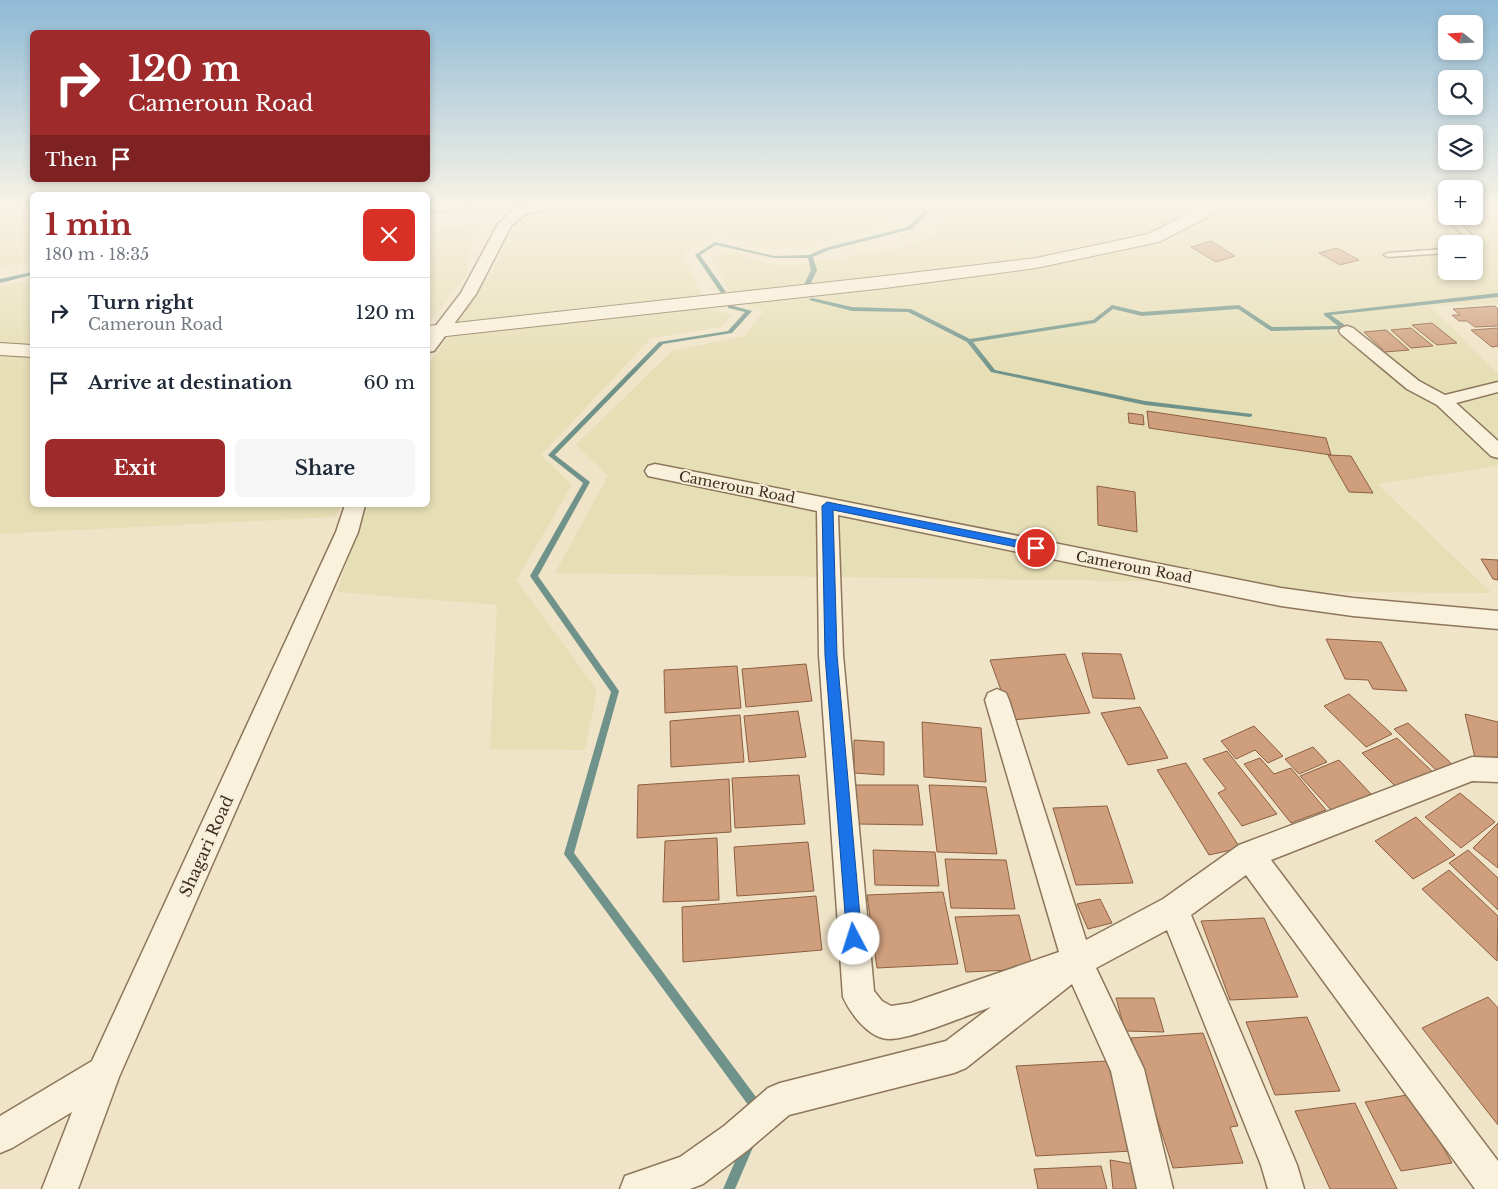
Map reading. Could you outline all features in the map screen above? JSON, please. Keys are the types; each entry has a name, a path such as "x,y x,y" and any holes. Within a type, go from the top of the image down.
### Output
{"street":[{"path":"433,332 468,294 485,261"},
{"path":"433,332 884,282 1043,261"},
{"path":"1347,331 1413,385 1443,401 1498,452"},
{"path":"0,349 30,351"},
{"path":"1443,401 1498,387"},
{"name":"Cameroun Road","path":"656,471 1282,597 1353,607 1498,620"},
{"path":"827,506 831,655 859,997 871,1012 888,1023 911,1019 1077,961 1174,910 1249,855 1472,769 1498,770"},
{"name":"Shagari Road","path":"60,1189 104,1072 347,532 354,507"},
{"path":"997,700 1077,961 1127,1068 1155,1189"},
{"path":"1249,855 1497,1189"},
{"path":"1174,910 1279,1165 1286,1189"},
{"path":"638,1189 690,1171 739,1135 780,1100 954,1056 1077,961"},
{"path":"0,1136 104,1072"}],"shaded area":[{"path":"0,261 30,261 0,268"},
{"path":"430,261 469,261 466,276 430,321"},
{"path":"497,261 687,261 708,309 732,315 721,327 651,338 541,455 572,485 516,580 597,690 585,750 490,749 497,605 337,592 365,507 430,507 430,363"},
{"path":"713,261 763,261 774,265 793,266 819,261 1438,261 1438,280 1483,280 1483,261 1498,261 1498,304 1430,306 1498,374 1498,466 1377,484 1492,593 1307,592 1254,583 555,573 608,476 576,445 672,351 744,336 764,311 732,299 727,285"},
{"path":"30,280 30,507 340,507 336,517 0,534 0,287"}],"building":[{"path":"1334,261 1353,261 1340,265"},
{"path":"1495,306 1498,309 1498,326 1475,327 1467,321 1459,321 1452,315 1460,315 1453,309"},
{"path":"1432,323 1457,343 1437,345 1412,325"},
{"path":"1411,328 1433,346 1411,348 1391,330"},
{"path":"1498,328 1498,346 1492,347 1471,330"},
{"path":"1386,330 1409,350 1385,352 1364,332"},
{"path":"1147,411 1326,438 1331,455 1149,428"},
{"path":"1128,413 1143,415 1144,425 1129,423"},
{"path":"1328,455 1351,456 1373,493 1349,492"},
{"path":"1097,486 1135,492 1137,532 1098,525"},
{"path":"1481,559 1498,560 1498,580 1493,579"},
{"path":"1326,639 1381,642 1407,691 1373,689 1368,680 1345,679"},
{"path":"1082,653 1121,654 1135,699 1093,698"},
{"path":"1065,654 1090,713 1012,720 990,660"},
{"path":"806,664 812,701 746,707 742,669"},
{"path":"737,666 741,708 665,713 664,670"},
{"path":"1349,694 1392,734 1366,747 1324,706"},
{"path":"1140,707 1168,758 1128,765 1101,713"},
{"path":"798,711 806,757 749,762 744,716"},
{"path":"1465,714 1498,722 1498,764 1475,758"},
{"path":"740,715 744,762 671,767 670,721"},
{"path":"922,722 981,728 986,782 924,777"},
{"path":"1408,723 1453,765 1438,772 1394,729"},
{"path":"1254,726 1283,756 1268,763 1255,750 1236,759 1221,741"},
{"path":"1397,738 1434,773 1398,789 1362,753"},
{"path":"854,740 884,742 884,775 854,773"},
{"path":"1313,747 1327,762 1299,774 1285,759"},
{"path":"1227,751 1277,814 1242,826 1218,793 1226,789 1203,759"},
{"path":"1260,758 1274,774 1291,768 1326,810 1291,823 1244,764"},
{"path":"1339,760 1371,794 1332,811 1300,776"},
{"path":"1186,763 1240,848 1209,855 1157,770"},
{"path":"799,775 805,824 735,828 732,778"},
{"path":"729,779 731,832 637,838 638,785"},
{"path":"855,785 918,785 923,825 858,824"},
{"path":"929,785 986,787 997,854 937,852"},
{"path":"1460,793 1495,822 1461,848 1425,817"},
{"path":"1107,806 1133,883 1076,885 1053,808"},
{"path":"1416,817 1455,855 1413,879 1375,841"},
{"path":"1498,823 1498,868 1473,848"},
{"path":"717,838 719,900 663,902 665,841"},
{"path":"808,842 814,891 737,896 734,847"},
{"path":"873,850 935,852 939,886 875,885"},
{"path":"1468,850 1498,878 1498,910 1449,863"},
{"path":"945,859 1006,860 1015,909 951,908"},
{"path":"1449,870 1498,916 1497,961 1422,889"},
{"path":"943,892 958,964 877,968 867,895"},
{"path":"816,896 822,950 683,962 682,907"},
{"path":"1100,899 1112,923 1088,929 1077,904"},
{"path":"1019,915 1033,969 966,972 955,917"},
{"path":"1264,918 1298,997 1230,1000 1201,921"},
{"path":"1488,997 1498,1008 1498,1125 1422,1028"},
{"path":"1116,998 1154,998 1164,1032 1125,1031"},
{"path":"1307,1017 1340,1091 1275,1095 1246,1022"},
{"path":"1203,1033 1238,1126 1230,1127 1243,1163 1173,1168 1131,1038"},
{"path":"1107,1061 1133,1151 1036,1156 1016,1066"},
{"path":"1413,1094 1452,1163 1401,1171 1365,1102"},
{"path":"1355,1103 1397,1189 1330,1189 1295,1111"},
{"path":"1110,1160 1138,1165 1140,1189 1113,1189"},
{"path":"1101,1166 1107,1189 1038,1189 1034,1169"}],"waterway":[{"path":"702,261 723,292"},
{"path":"807,285 814,270 812,261"},
{"path":"0,281 30,274"},
{"path":"969,341 1095,321 1112,307 1142,314 1239,307 1271,329 1344,327 1326,314 1498,295"},
{"path":"812,300 852,309 909,310 969,341"},
{"path":"730,307 749,311 730,332 661,343 551,455 587,482 534,576 615,691 569,854 758,1109"},
{"path":"969,341 993,371 1145,403 1250,415"},
{"path":"729,1189 748,1145"}],"route":[{"path":"854,939 831,655 827,506 1036,548"}]}
